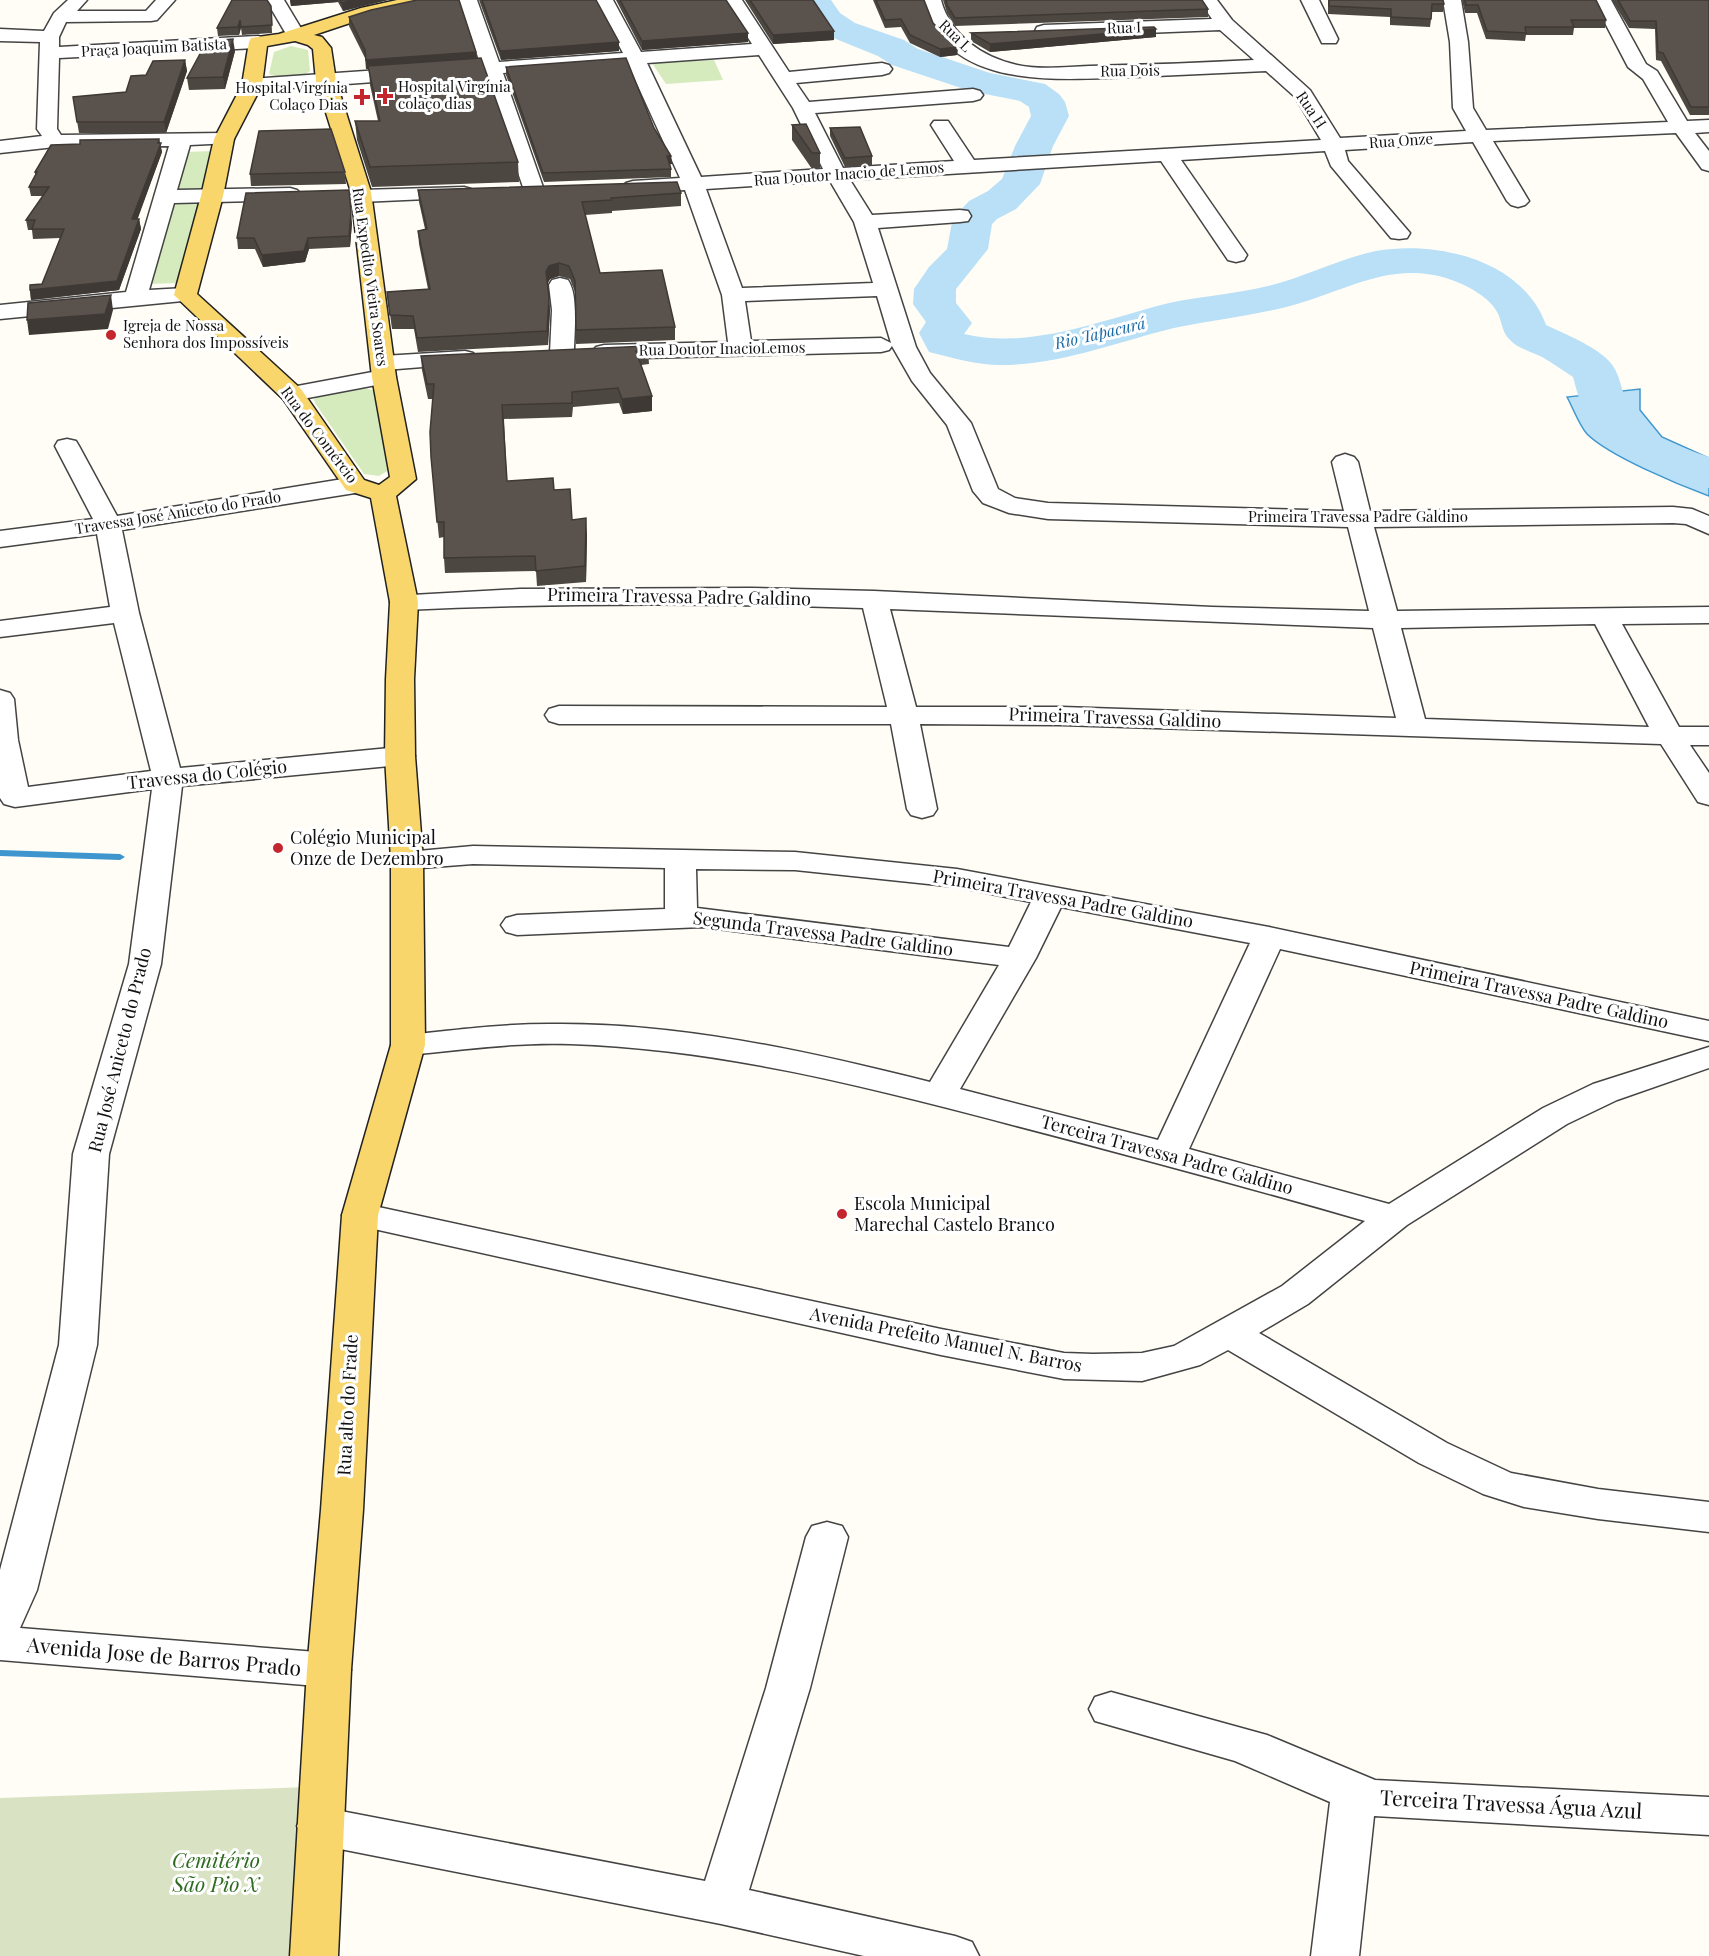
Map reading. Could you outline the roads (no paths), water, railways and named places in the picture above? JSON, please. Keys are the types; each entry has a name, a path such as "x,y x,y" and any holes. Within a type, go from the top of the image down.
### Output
{"main road":[{"path":"185,295 212,196 224,139 252,85 258,42 296,35 388,3 422,0"},
{"name":"Rua Expedito Vieira Soares","path":"296,35 315,41 322,48 326,81 361,194 384,370 403,479 383,494"},
{"name":"Rua do Comércio","path":"185,295 292,394 355,485 383,494"},
{"path":"383,494 404,602 400,679 400,756 407,861"},
{"name":"Rua alto do Frade","path":"314,1956 329,1670 342,1510 360,1215 408,1045 407,861"}],"street":[{"path":"55,141 47,129 50,45 60,17 78,0"},
{"path":"60,17 151,16 166,0"},
{"path":"275,0 296,35"},
{"path":"468,0 494,69 534,190"},
{"path":"604,0 635,58 694,185 733,295 740,348"},
{"name":"Primeira Travessa Padre Galdino","path":"733,0 803,108 837,176 865,222 904,347 913,366 958,423 986,491 999,501 1021,508 1048,511 1358,519 1674,515 1692,517 1709,526"},
{"name":"Rua L","path":"932,0 935,17 968,51 990,63"},
{"name":"Rua H","path":"1208,0 1225,24 1303,94 1334,145 1338,162 1399,234"},
{"path":"1310,0 1329,39"},
{"path":"1452,0 1459,42 1463,108 1518,201"},
{"path":"1602,0 1638,68 1650,75 1681,127 1709,165"},
{"path":"1619,0 1655,68 1650,75"},
{"name":"Rua I","path":"1022,32 1225,24"},
{"path":"951,34 975,33"},
{"name":"Praça Joaquim Batista","path":"0,35 50,45 258,42"},
{"path":"252,85 764,49"},
{"name":"Rua Dois","path":"990,63 1019,71 1054,73 1270,65"},
{"path":"785,78 882,69"},
{"path":"803,108 973,95"},
{"path":"941,125 967,166"},
{"name":"Rua Onze","path":"1094,158 1480,136 1709,126"},
{"path":"0,147 55,141 224,139"},
{"path":"136,298 181,140"},
{"path":"1167,155 1236,255"},
{"name":"Rua Doutor Inacio de Lemos","path":"614,188 694,185 1094,158"},
{"path":"511,191 557,189"},
{"path":"338,193 488,192"},
{"path":"166,197 315,193"},
{"path":"865,222 960,216"},
{"path":"560,285 563,310 562,353"},
{"path":"733,295 886,289"},
{"path":"0,312 185,295"},
{"name":"Rua Doutor InacioLemos","path":"538,354 881,345"},
{"path":"292,394 384,370 490,357"},
{"name":"Rua José Aniceto do Prado","path":"0,1625 16,1590 78,1345 92,1154 145,964 168,778 125,613 108,524 67,446"},
{"path":"1345,462 1412,726"},
{"name":"Travessa José Aniceto do Prado","path":"0,539 355,485"},
{"name":"Primeira Travessa Padre Galdino","path":"404,602 582,594 874,600 1329,619 1709,615"},
{"path":"874,600 904,715 922,809"},
{"path":"0,629 125,613"},
{"path":"1604,616 1655,713 1709,796"},
{"path":"0,699 1,740"},
{"name":"Primeira Travessa Galdino","path":"559,715 1051,715 1709,736"},
{"name":"Travessa do Colégio","path":"1,740 15,798 168,778 400,756"},
{"name":"Primeira Travessa Padre Galdino","path":"407,861 473,855 680,858 834,864 957,878 1269,937 1709,1031"},
{"path":"680,858 681,917"},
{"path":"940,1094 1020,958 1050,896"},
{"name":"Segunda Travessa Padre Galdino","path":"517,925 681,917 724,919 843,937 1020,958"},
{"path":"1169,1154 1269,937"},
{"name":"Terceira Travessa Padre Galdino","path":"408,1045 534,1034 611,1036 765,1055 940,1094 1169,1154 1394,1217"},
{"name":"Avenida Prefeito Manuel N. Barros","path":"360,1215 941,1342 1064,1366 1120,1368 1164,1363 1185,1356 1230,1334 1294,1295 1394,1217 1555,1116 1605,1092 1709,1057"},
{"path":"1230,1334 1433,1453 1497,1484 1524,1492 1587,1503 1709,1517"},
{"path":"721,1904 788,1688 827,1537"},
{"name":"Avenida Jose de Barros Prado","path":"0,1643 329,1670"},
{"name":"Terceira Travessa Água Azul","path":"1111,1709 1243,1745 1292,1764 1354,1793 1398,1801 1709,1816"},
{"path":"1335,1956 1354,1793"},
{"path":"320,1826 721,1904 955,1956"}],"water":[{"path":"1640,389 1640,410 1662,437 1709,458 1709,496 1645,469 1597,443 1584,430 1567,397"}],"waterway":[{"name":"Rio Tapacurá","path":"814,0 827,20 843,30 891,48 905,57 983,83 1032,92 1046,102 1050,116 1034,146 1020,184 1002,200 983,210 972,222 971,238 967,249 935,289 935,304 950,323 941,333 945,343 972,349 1001,351 1058,345 1171,316 1273,298 1377,264 1410,261 1431,263 1452,267 1492,283 1508,296 1520,312 1526,332 1559,348 1593,370 1604,405 1622,432 1649,450 1709,474"},
{"path":"0,853 120,857"}],"place":[{"name":"Hospital Virgínia colaço dias","path":"385,96"},
{"name":"Hospital Virgínia Colaço Dias","path":"362,97"},
{"name":"Igreja de Nossa Senhora dos Impossíveis","path":"111,335"},
{"name":"Colégio Municipal Onze de Dezembro","path":"278,848"},
{"name":"Escola Municipal Marechal Castelo Branco","path":"842,1214"}],"park label":[{"name":"Cemitério São Pio X","path":"216,1873"}]}
